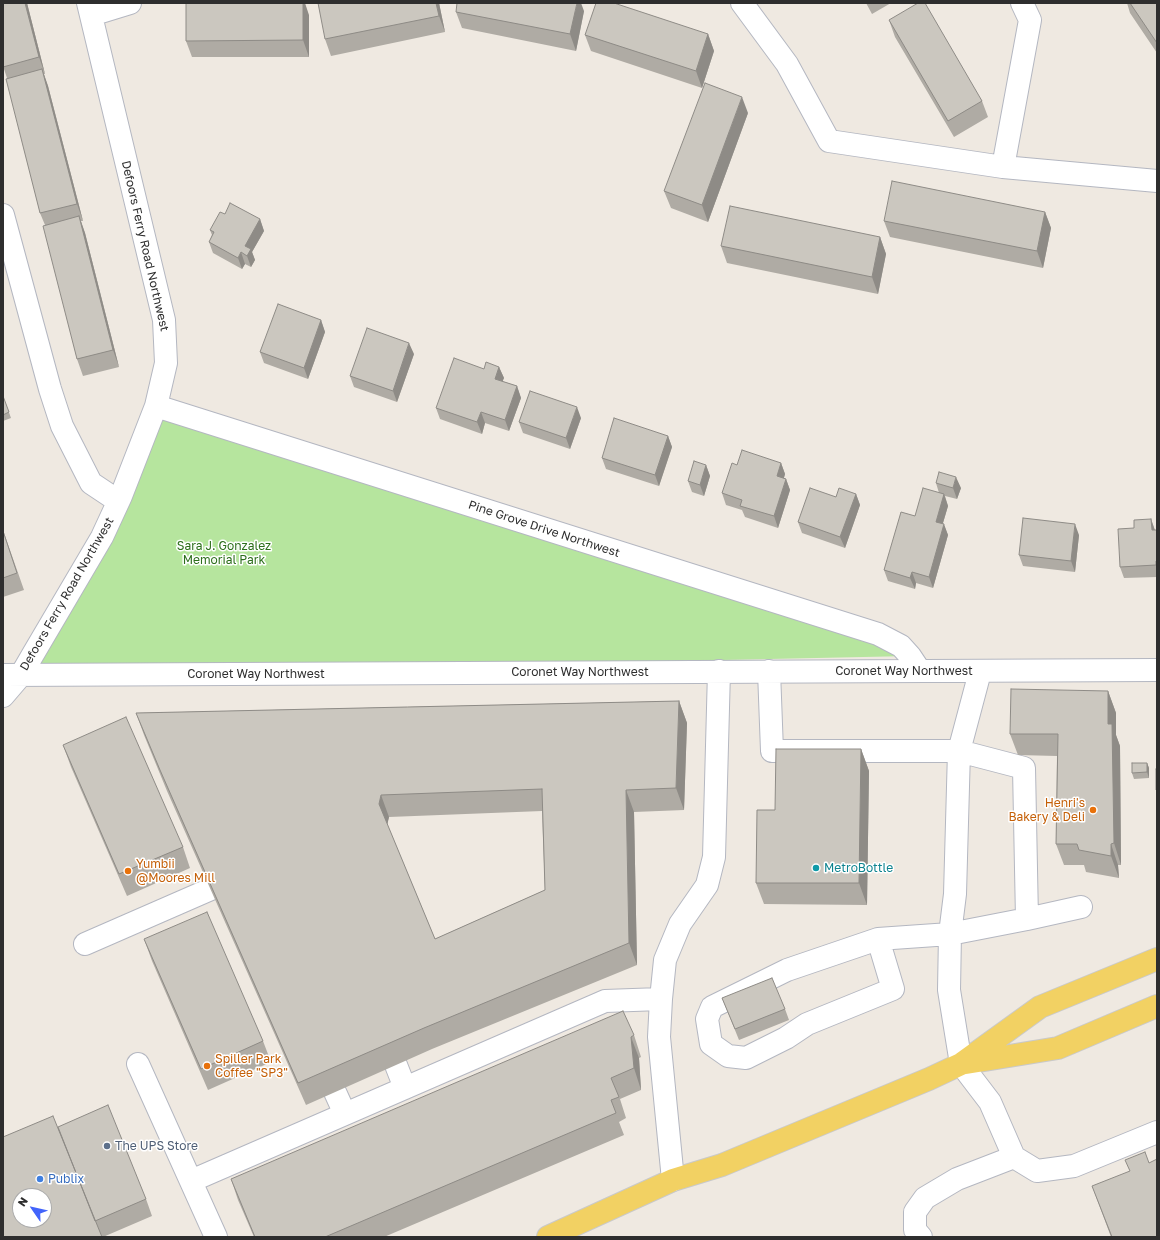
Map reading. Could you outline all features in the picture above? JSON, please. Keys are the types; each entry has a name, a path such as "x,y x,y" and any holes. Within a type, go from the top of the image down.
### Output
{"main road":[{"path":"549,1237 673,1180 722,1165 929,1079 961,1064 1040,1007 1157,959"},
{"path":"961,1064 1058,1048 1157,1006"}],"street":[{"path":"90,9 130,3"},
{"path":"742,3 787,64 828,141 1003,167 1157,181"},
{"path":"1003,167 1030,20 1022,3"},
{"name":"Defoors Ferry Road Northwest","path":"3,696 12,675 102,537 118,502 156,406 166,363 164,320 90,9"},
{"path":"3,215 50,389 62,426 91,483 118,502"},
{"name":"Pine Grove Drive Northwest","path":"156,406 878,634 901,646 910,656 920,672"},
{"name":"Coronet Way Northwest","path":"12,675 719,671 980,672 1157,670"},
{"path":"673,1180 659,1037 661,999 665,960 680,924 708,885 714,857 719,671"},
{"path":"770,671 772,751 960,751 1024,768 1027,919"},
{"path":"980,672 960,751 955,894 950,934 949,990 961,1064 990,1102 1014,1157 1037,1171 1074,1166 1157,1132"},
{"path":"85,944 211,889"},
{"path":"878,939 893,989 807,1024 786,1038 746,1058 728,1056 712,1044 706,1019 712,1007 787,970 878,939 950,934 1081,907"},
{"path":"191,1181 605,1000 661,999"},
{"path":"138,1064 216,1237"},
{"path":"396,1065 405,1088"},
{"path":"335,1092 345,1114"},
{"path":"921,1237 915,1230 915,1212 925,1198 957,1179 1014,1157"}],"green space":[{"name":"Sara J. Gonzalez Memorial Park","path":"156,406 910,656 21,675"}],"building":[{"path":"3,3 25,3 39,57 3,67"},
{"path":"186,3 303,3 303,40 186,41"},
{"path":"318,3 436,3 439,16 325,39"},
{"path":"457,3 577,3 570,34 456,12"},
{"path":"596,3 614,3 708,34 696,71 585,35"},
{"path":"918,3 925,3 982,101 948,121 889,20"},
{"path":"1130,3 1157,3 1157,43"},
{"path":"42,69 77,204 40,213 6,79"},
{"path":"705,83 742,97 702,205 664,191"},
{"path":"892,181 1045,212 1037,251 884,221"},
{"path":"230,203 260,219 245,246 251,249 247,256 241,252 238,258 209,242 214,232 210,230 220,212 225,214"},
{"path":"730,206 880,237 872,277 721,246"},
{"path":"79,216 113,350 77,359 43,226"},
{"path":"278,304 321,320 304,368 260,352"},
{"path":"367,328 409,343 393,391 350,376"},
{"path":"454,358 484,369 486,362 499,367 495,379 517,386 505,420 481,412 477,422 436,408"},
{"path":"530,391 577,407 566,438 519,422"},
{"path":"3,396 9,412 3,415"},
{"path":"614,418 668,436 655,475 602,458"},
{"path":"742,450 781,463 777,476 786,479 774,516 740,506 742,500 722,493 732,463 737,465"},
{"path":"694,461 706,465 700,485 688,481"},
{"path":"939,472 956,477 953,488 936,483"},
{"path":"810,488 836,497 839,488 856,494 840,537 798,522"},
{"path":"923,488 944,494 936,522 944,524 929,577 912,572 910,578 884,570 901,512 915,516"},
{"path":"1023,518 1075,524 1071,561 1019,555"},
{"path":"1151,519 1152,530 1157,530 1156,565 1120,567 1118,529 1134,528 1134,520"},
{"path":"3,531 17,573 3,578"},
{"name":"Henri's Bakery & Deli","path":"1011,689 1108,691 1108,724 1112,724 1114,843 1111,844 1111,856 1079,850 1077,844 1056,844 1058,734 1010,734"},
{"path":"679,701 676,788 626,790 629,943 424,1028 298,1083 136,713","holes":["542,789 545,890 435,939 379,804 381,795"]},
{"path":"126,717 183,847 119,874 63,745"},
{"name":"MetroBottle","path":"776,749 861,749 859,883 756,883 757,810 775,810"},
{"path":"1132,763 1147,763 1147,772 1132,773"},
{"path":"1157,769 1157,790 1156,790"},
{"path":"207,912 263,1041 201,1069 144,939"},
{"path":"772,978 785,1009 735,1029 722,998"},
{"path":"623,1011 634,1035 631,1037 634,1068 611,1078 619,1097 611,1100 616,1113 325,1237 255,1237 231,1179"},
{"path":"108,1105 146,1199 95,1221 58,1127"},
{"name":"Publix","path":"53,1116 102,1237 3,1237 3,1137"},
{"path":"1145,1152 1149,1163 1157,1159 1157,1237 1112,1237 1092,1186 1130,1171 1125,1160"}],"place":[{"name":"Henri's Bakery & Deli","path":"1093,810"},
{"name":"MetroBottle","path":"816,868"},
{"name":"Yumbii @Moores Mill","path":"128,871"},
{"name":"Spiller Park Coffee \"SP3\"","path":"207,1066"},
{"name":"The UPS Store","path":"107,1146"},
{"name":"Publix","path":"40,1179"}]}
